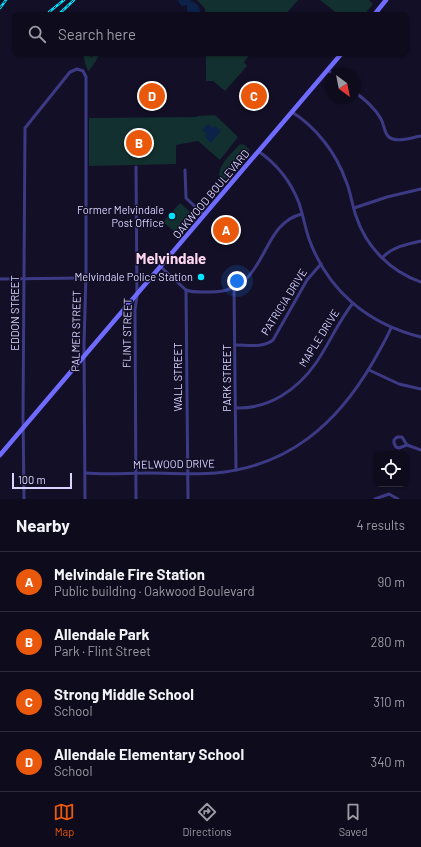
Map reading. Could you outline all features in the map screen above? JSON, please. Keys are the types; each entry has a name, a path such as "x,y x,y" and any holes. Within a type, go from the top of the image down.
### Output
{"main road":[{"path":"376,12 386,0"},
{"name":"OAKWOOD BOULEVARD","path":"330,68 340,56"},
{"name":"OAKWOOD BOULEVARD","path":"0,455 325,74"}],"street":[{"name":"EDDON STREET","path":"24,499 25,128 70,72 80,70"},
{"name":"PALMER STREET","path":"80,70 86,77 84,344 85,499"},
{"path":"361,97 378,114 384,125 386,134 391,138 398,140 421,136"},
{"path":"292,112 315,130 333,154 346,180 351,193 358,223 365,236 382,258 398,271 421,282"},
{"path":"258,151 273,163 286,178 295,195 309,240 321,264 335,286 370,316 391,328 421,337"},
{"name":"FLINT STREET","path":"136,167 136,499"},
{"path":"185,170 186,198 204,215"},
{"path":"354,208 387,197 421,189"},
{"path":"161,267 186,290 192,292 214,292 234,286 245,280 254,271 282,225 290,218 302,214"},
{"path":"382,258 385,254 397,248 421,241"},
{"name":"PATRICIA DRIVE","path":"236,345 263,345 268,344 273,340 307,280 321,264"},
{"path":"0,279 85,278"},
{"name":"PARK STREET","path":"234,286 236,345 236,470"},
{"name":"WALL STREET","path":"186,290 188,499"},
{"name":"MAPLE DRIVE","path":"236,408 251,407 267,403 282,396 297,384 316,363 341,320 353,303"},
{"name":"MELWOOD DRIVE","path":"85,473 216,473 257,465 275,458 312,436 345,405 369,370 391,328"},
{"path":"369,370 399,384 421,389"},
{"path":"407,445 399,448 396,447 394,440 397,437 402,437 407,445 421,450"},
{"path":"376,499 389,494 398,499"}],"green space":[{"path":"197,0 298,0 288,12 205,12 205,9"},
{"path":"320,0 369,0 373,4 366,12 335,12"},
{"path":"84,56 90,56 91,58 93,56 99,56 88,71"},
{"path":"206,56 249,56 244,62 247,66 225,91 213,81 206,81"},
{"path":"215,115 238,137 220,160 198,141 176,145 176,164 89,166 89,118 197,117"},
{"path":"243,144 250,150 222,183 219,173 224,162 239,145"},
{"path":"180,203 194,215 177,234 163,222"}],"water":[{"path":"178,0 191,0 190,3 192,1 196,4 200,12 188,12 187,5 182,6"},
{"path":"208,124 213,128 215,126 221,131 211,143 205,137 207,134 202,130"}],"railway":[{"path":"0,8 6,0"},
{"path":"49,12 64,0"},
{"path":"61,12 74,0"}],"place":[{"name":"Allendale Elementary School","path":"152,96"},
{"name":"Strong Middle School","path":"254,96"},
{"name":"Allendale Park","path":"139,143"},
{"name":"Former Melvindale Post Office","path":"172,216"},
{"name":"Melvindale Fire Station","path":"226,230"},
{"name":"Melvindale Police Station","path":"201,277"}],"district":[{"name":"Melvindale","path":"171,259"}]}
